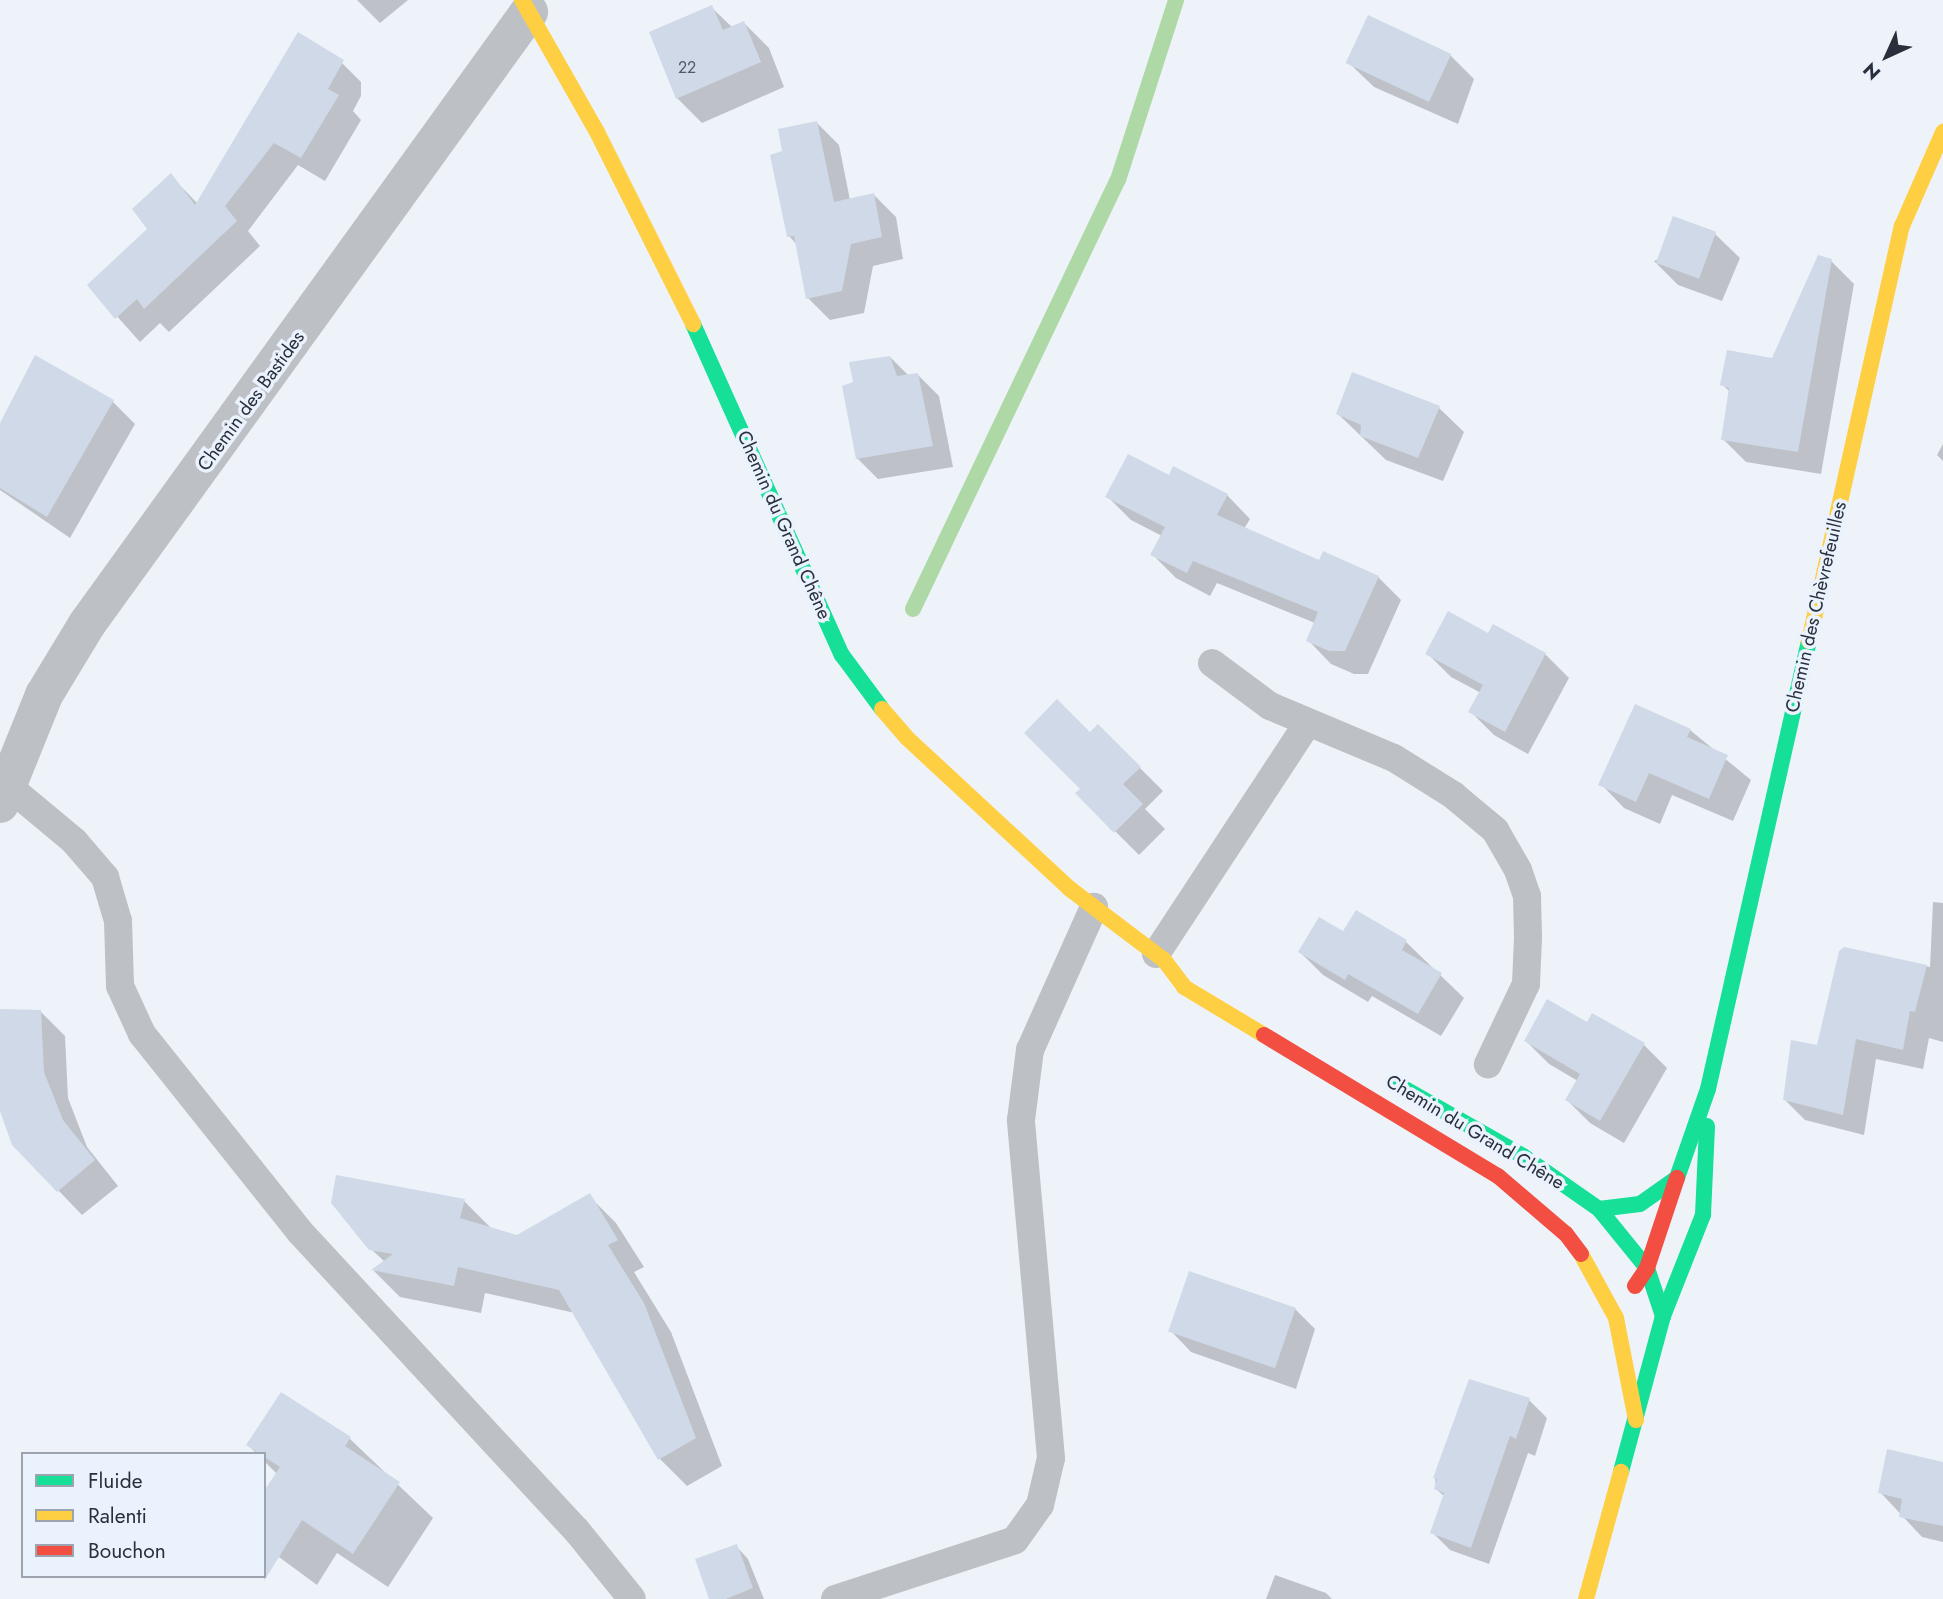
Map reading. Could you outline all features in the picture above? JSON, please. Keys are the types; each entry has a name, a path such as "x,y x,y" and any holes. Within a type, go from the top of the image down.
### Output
{"main road":[{"name":"Chemin du Grand Chêne","path":"526,6 597,132 698,335 842,655 906,738 1094,907 1160,957 1184,987 1498,1176 1566,1234 1594,1273 1616,1318 1636,1420"},
{"name":"Chemin des Chèvrefeuilles","path":"1616,1318 1647,1268 1708,1089 1902,226 1943,132"},
{"name":"Chemin du Grand Chêne","path":"1160,957 1194,968"},
{"name":"Chemin du Grand Chêne","path":"1382,1076 1523,1156 1599,1209 1647,1268 1663,1316"},
{"name":"Chemin des Chèvrefeuilles","path":"1663,1316 1703,1215 1708,1089"},
{"path":"1599,1209 1640,1204 1677,1178"},
{"path":"1586,1599 1663,1316"}],"street":[{"name":"Chemin des Bastides","path":"4,795 44,695 88,624 526,6"}],"lane":[{"path":"1212,663 1270,706 1307,724 1394,758 1453,794 1495,830 1518,870 1527,896 1525,984 1488,1064"},
{"path":"1160,957 1307,724"},
{"path":"4,795 74,841 105,877 118,921 120,986 142,1034 299,1231 577,1531 632,1599"},
{"path":"835,1599 1015,1540 1040,1505 1051,1458 1021,1120 1030,1050 1094,907"}],"building":[{"path":"712,5 723,30 744,21 761,62 676,99 649,32"},
{"path":"1368,15 1451,54 1429,102 1346,63"},
{"path":"298,32 344,60 328,89 339,95 301,158 274,143 225,206 237,221 144,309 137,299 115,319 87,285 147,229 132,209 171,173 195,205"},
{"path":"817,121 834,202 874,193 882,237 851,244 842,291 806,299 794,236 787,237 770,155 782,151 778,129"},
{"path":"1673,216 1716,232 1699,279 1656,263"},
{"path":"1818,255 1832,259 1798,452 1721,440 1729,388 1720,385 1727,350 1772,358"},
{"path":"35,355 114,400 47,517 0,488 0,423"},
{"path":"890,356 897,376 918,373 933,446 856,459 842,386 853,382 849,362"},
{"path":"1352,372 1440,406 1418,458 1360,436 1361,425 1336,414"},
{"path":"1128,454 1169,475 1173,466 1228,494 1217,515 1319,560 1323,551 1379,576 1345,651 1329,651 1306,641 1318,612 1193,561 1187,573 1150,555 1165,527 1105,497"},
{"path":"1448,611 1488,633 1493,624 1546,653 1505,732 1468,712 1483,685 1425,654"},
{"path":"1057,699 1090,732 1098,724 1141,767 1123,784 1143,804 1114,833 1075,793 1080,789 1024,733"},
{"path":"1635,704 1691,729 1687,737 1728,755 1709,799 1649,773 1636,802 1598,785"},
{"path":"1356,910 1407,940 1402,950 1442,973 1418,1014 1348,974 1345,980 1298,952 1319,917 1343,931"},
{"path":"1844,947 1927,965 1915,1012 1910,1011 1903,1050 1856,1039 1843,1115 1783,1100 1791,1040 1817,1045 1839,951"},
{"path":"1547,999 1587,1022 1592,1013 1645,1043 1600,1121 1565,1100 1580,1074 1524,1041"},
{"path":"0,1009 41,1010 44,1072 63,1120 95,1160 57,1192 12,1145 0,1111"},
{"path":"336,1175 465,1199 460,1218 517,1235 590,1193 618,1240 608,1245 644,1303 696,1438 658,1460 559,1290 458,1267 454,1286 371,1270 393,1254 369,1250 331,1203"},
{"path":"1189,1271 1296,1308 1275,1368 1168,1332"},
{"path":"1469,1379 1530,1398 1516,1439 1510,1436 1471,1548 1430,1533 1444,1493 1434,1489 1437,1479 1433,1478"},
{"path":"281,1392 351,1437 345,1446 400,1482 353,1554 302,1520 266,1578 266,1488 280,1467 266,1458 266,1452 257,1452 246,1445"},
{"path":"1887,1449 1943,1462 1943,1526 1899,1517 1902,1499 1878,1493"},
{"path":"737,1544 753,1588 726,1599 709,1599 695,1559"}],"waterway":[{"path":"913,609 1118,180 1176,0"}],"traffic: fast":[{"path":"693,324 842,655 882,709"},
{"path":"1599,1209 1640,1204 1677,1178 1708,1089 1809,641"},
{"path":"1398,1085 1523,1156 1599,1209 1647,1268 1663,1316 1621,1472"},
{"path":"1663,1316 1703,1215 1707,1126"}],"traffic: slow":[{"path":"522,0 597,132 693,324"},
{"path":"1809,641 1902,226 1943,132"},
{"path":"882,709 907,738 1070,889 1164,960 1184,987 1264,1035"},
{"path":"1581,1254 1616,1318 1636,1420"},
{"path":"1586,1599 1621,1472"}],"traffic: jam":[{"path":"1264,1035 1498,1176 1566,1234 1581,1254"},
{"path":"1635,1286 1647,1268 1677,1178"}]}
